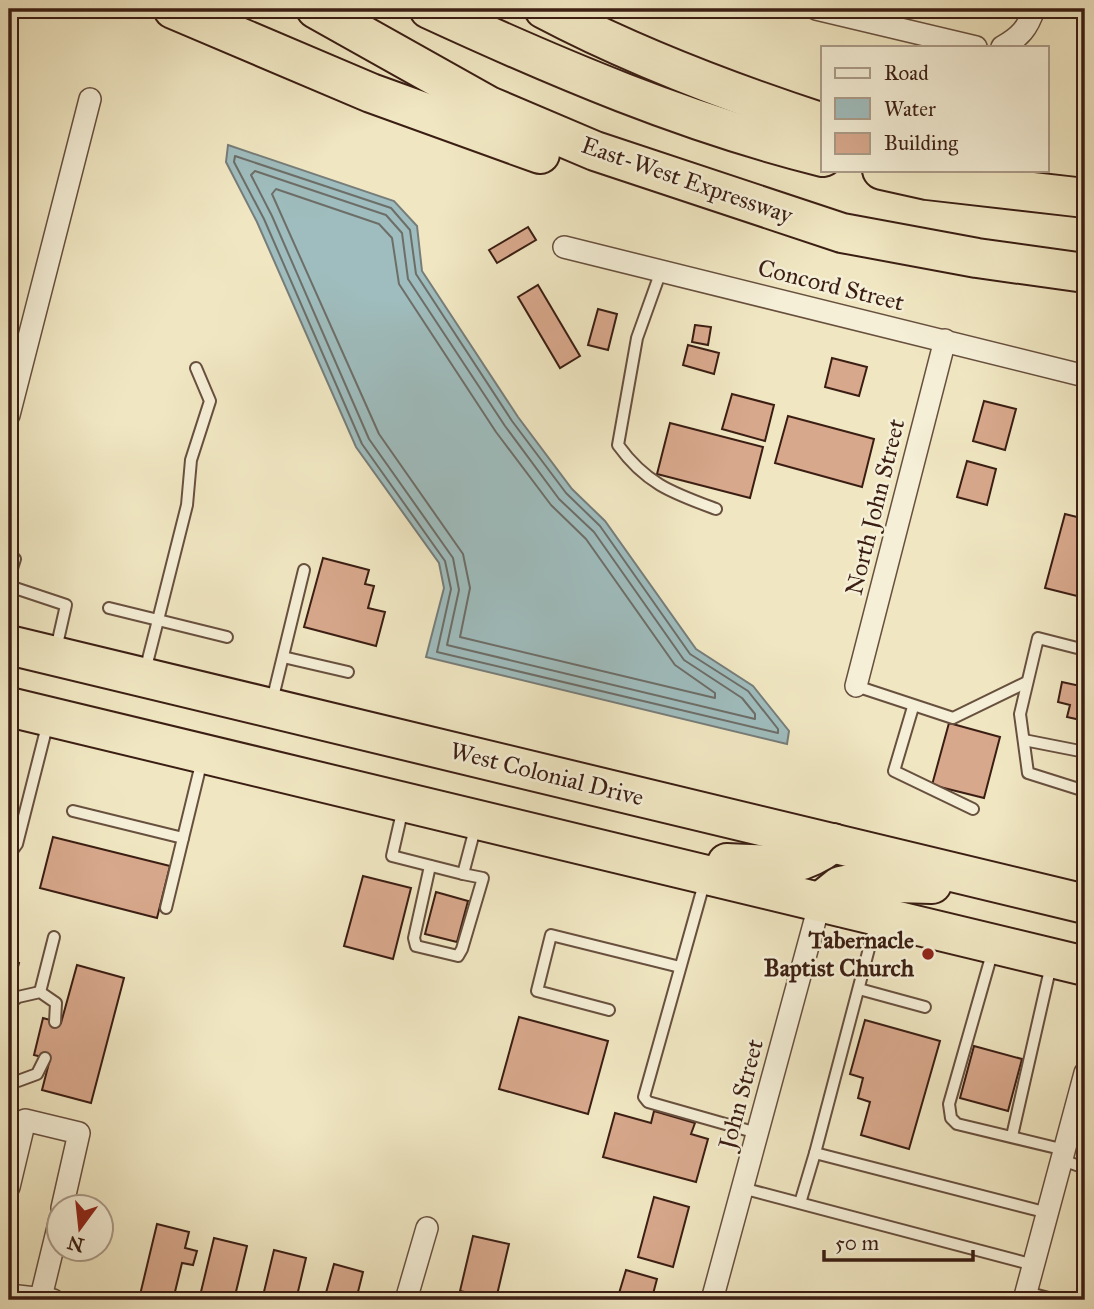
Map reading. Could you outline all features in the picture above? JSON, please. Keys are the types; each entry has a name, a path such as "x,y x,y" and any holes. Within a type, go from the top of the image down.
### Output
{"highway":[{"path":"173,9 371,93 660,198 842,233"},
{"name":"East-West Expressway","path":"316,9 395,56 501,111 595,151 842,233 977,258 1085,273"},
{"path":"429,9 545,62 696,121 821,156"},
{"path":"544,9 578,27 739,96 821,122"},
{"path":"891,172 927,180 1085,198"},
{"path":"971,172 1037,194"},
{"name":"West Colonial Drive","path":"9,645 1085,904"},
{"path":"9,707 1069,962"},
{"path":"655,862 796,864 812,859 833,843"},
{"path":"820,902 839,886 859,882 1014,887"}],"street":[{"path":"816,9 972,46"},
{"path":"1010,43 1028,26 1034,9"},
{"path":"9,415 90,99"},
{"name":"Concord Street","path":"564,247 1085,376"},
{"name":"North John Street","path":"856,686 945,340"},
{"name":"John Street","path":"712,1300 820,902"},
{"path":"1025,1296 1085,1073"},
{"path":"9,1187 15,1131 25,1120 79,1133 65,1194"},
{"path":"407,1300 427,1228"},
{"path":"9,1295 48,1299 53,1264"}],"lane":[{"path":"661,271 637,338 618,445 629,461 654,484 716,509"},
{"path":"144,677 187,505 191,460 210,401 196,368"},
{"path":"9,553 15,559 9,578"},
{"path":"270,708 304,570"},
{"path":"9,586 66,605 55,656"},
{"path":"109,608 227,637"},
{"path":"1085,650 1038,638 1020,715 1028,773 1085,791"},
{"path":"283,657 348,672"},
{"path":"856,686 953,718 1027,682"},
{"path":"913,707 894,771 973,809"},
{"path":"9,855 17,844 49,717"},
{"path":"1024,740 1085,752"},
{"path":"166,908 204,754"},
{"path":"405,802 391,856 483,878 463,949 458,956 416,946 414,938 430,866"},
{"path":"73,811 183,838"},
{"path":"463,874 478,819"},
{"path":"707,874 645,1097 648,1102 757,1133"},
{"path":"800,1203 878,916"},
{"path":"609,1010 537,991 551,934 680,967"},
{"path":"40,992 54,937"},
{"path":"994,944 949,1104 951,1118 957,1124 1012,1136 1063,1155 1085,1168"},
{"path":"1012,1136 1038,1009 1069,962"},
{"path":"859,989 925,1007"},
{"path":"9,1004 18,997 40,992 56,1003 55,1021"},
{"path":"9,1079 18,1081 37,1074 45,1058"},
{"path":"815,1153 1048,1213"},
{"path":"742,1188 1034,1265"},
{"path":"1025,1296 1056,1300"}],"water":[{"path":"228,145 394,201 417,226 422,271 518,417 572,489 605,521 696,649 753,686 789,731 787,744 426,657 444,588 439,563 356,447 257,222 226,162"}],"building":[{"path":"528,227 536,240 497,263 489,250"},
{"path":"538,285 580,356 560,368 518,297"},
{"path":"598,309 617,314 608,350 588,345"},
{"path":"695,325 711,327 708,345 692,342"},
{"path":"688,345 719,353 714,374 683,365"},
{"path":"832,358 867,367 859,396 825,387"},
{"path":"732,394 774,405 765,441 722,429"},
{"path":"984,401 1016,409 1005,450 973,441"},
{"path":"788,416 874,439 862,487 775,463"},
{"path":"670,423 763,447 750,498 657,474"},
{"path":"967,461 996,469 987,505 957,497"},
{"path":"1065,514 1085,519 1085,598 1045,588"},
{"path":"323,558 369,570 365,584 374,586 368,608 385,612 376,646 304,627"},
{"path":"1062,682 1085,687 1085,721 1067,717 1070,705 1058,702"},
{"path":"949,723 1000,737 984,798 932,785"},
{"path":"53,837 170,866 157,918 40,888"},
{"path":"363,876 411,888 393,959 344,946"},
{"path":"436,892 468,901 457,942 425,934"},
{"path":"9,960 19,963 9,1002"},
{"path":"77,965 124,978 91,1103 42,1090 50,1059 34,1055 43,1018 61,1023"},
{"path":"519,1017 608,1041 588,1114 499,1089"},
{"path":"865,1020 940,1041 909,1149 861,1135 870,1102 858,1098 863,1078 850,1074"},
{"path":"974,1046 1022,1059 1008,1111 960,1098"},
{"path":"654,1111 695,1123 691,1134 708,1139 696,1182 603,1157 615,1113 651,1123"},
{"path":"654,1197 689,1207 673,1267 638,1257"},
{"path":"157,1224 189,1232 185,1248 197,1251 193,1265 182,1263 173,1300 139,1299"},
{"path":"473,1236 509,1244 496,1299 460,1291"},
{"path":"214,1238 247,1246 234,1300 199,1300"},
{"path":"274,1250 306,1258 296,1300 262,1300"},
{"path":"334,1264 363,1272 356,1300 324,1300"},
{"path":"626,1270 657,1279 653,1294 667,1300 617,1300"}],"place":[{"name":"Tabernacle Baptist Church","path":"928,954"}]}
